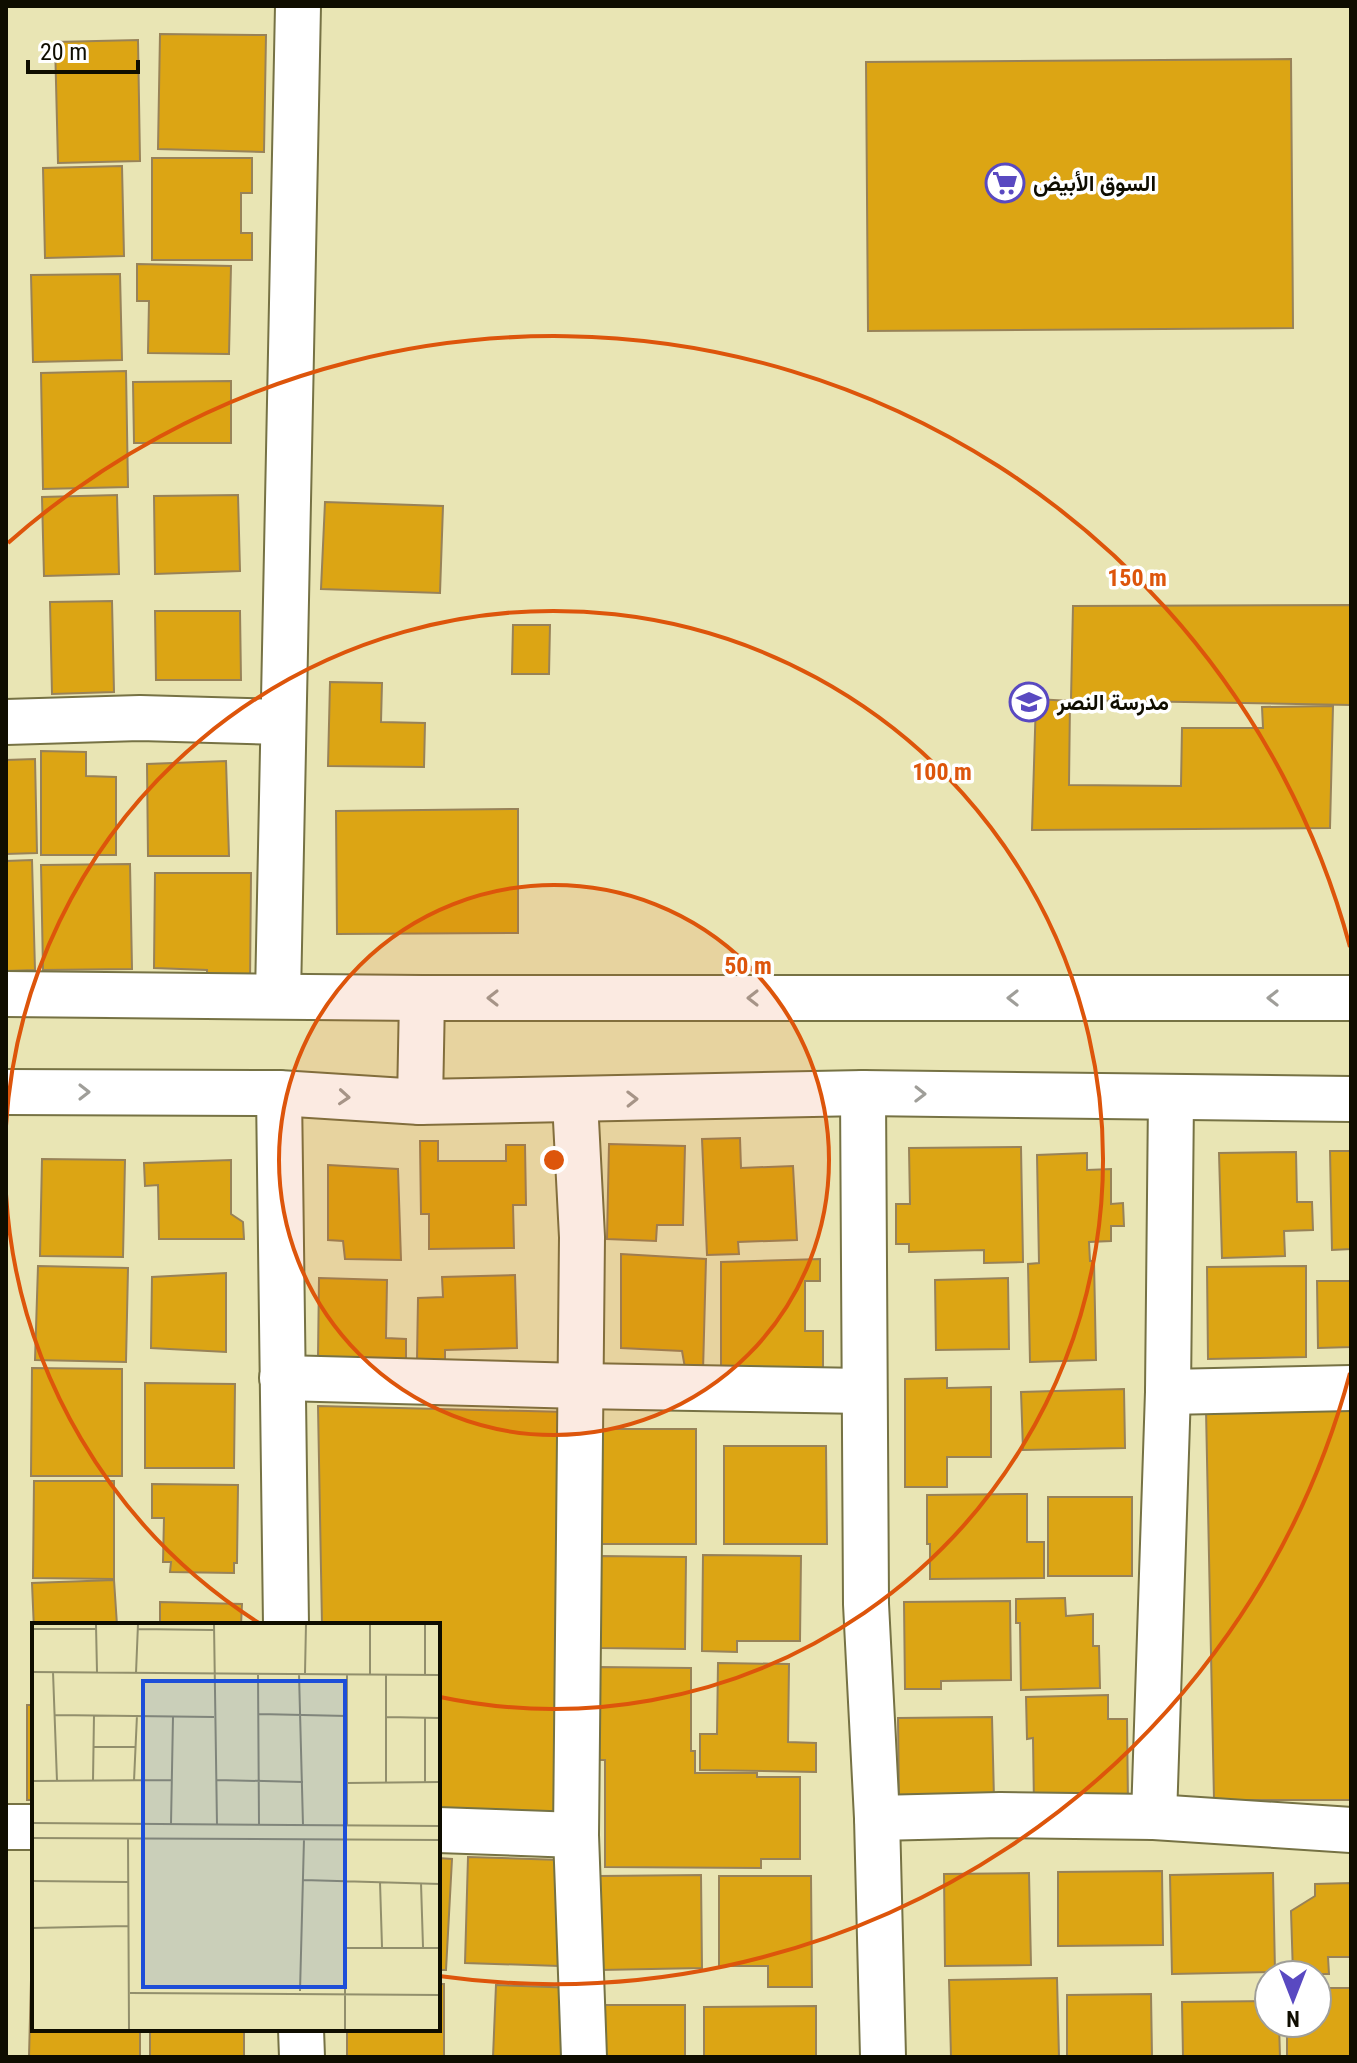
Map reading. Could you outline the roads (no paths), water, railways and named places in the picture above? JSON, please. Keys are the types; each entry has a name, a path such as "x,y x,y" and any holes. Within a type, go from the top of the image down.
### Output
{"street":[{"path":"278,996 298,6"},
{"path":"6,722 140,718 282,722"},
{"path":"6,994 422,998 1351,998"},
{"path":"420,1102 422,998"},
{"path":"6,1092 279,1093 420,1102 863,1093 1351,1099"},
{"path":"279,1093 286,1623"},
{"path":"863,1093 866,1604 877,1818 883,2057"},
{"path":"1154,1817 1168,1392 1171,1098"},
{"path":"575,1101 582,1237 576,1835 584,2057"},
{"path":"282,1378 864,1391"},
{"path":"1168,1392 1351,1388"},
{"path":"877,1818 1000,1815 1154,1817 1351,1830"},
{"path":"6,1827 32,1827"},
{"path":"440,1830 576,1835"},
{"path":"301,2031 302,2057"}],"place":[{"name":"السوق الأبيض","path":"1005,183"},
{"name":"مدرسة النصر","path":"1029,702"}]}
